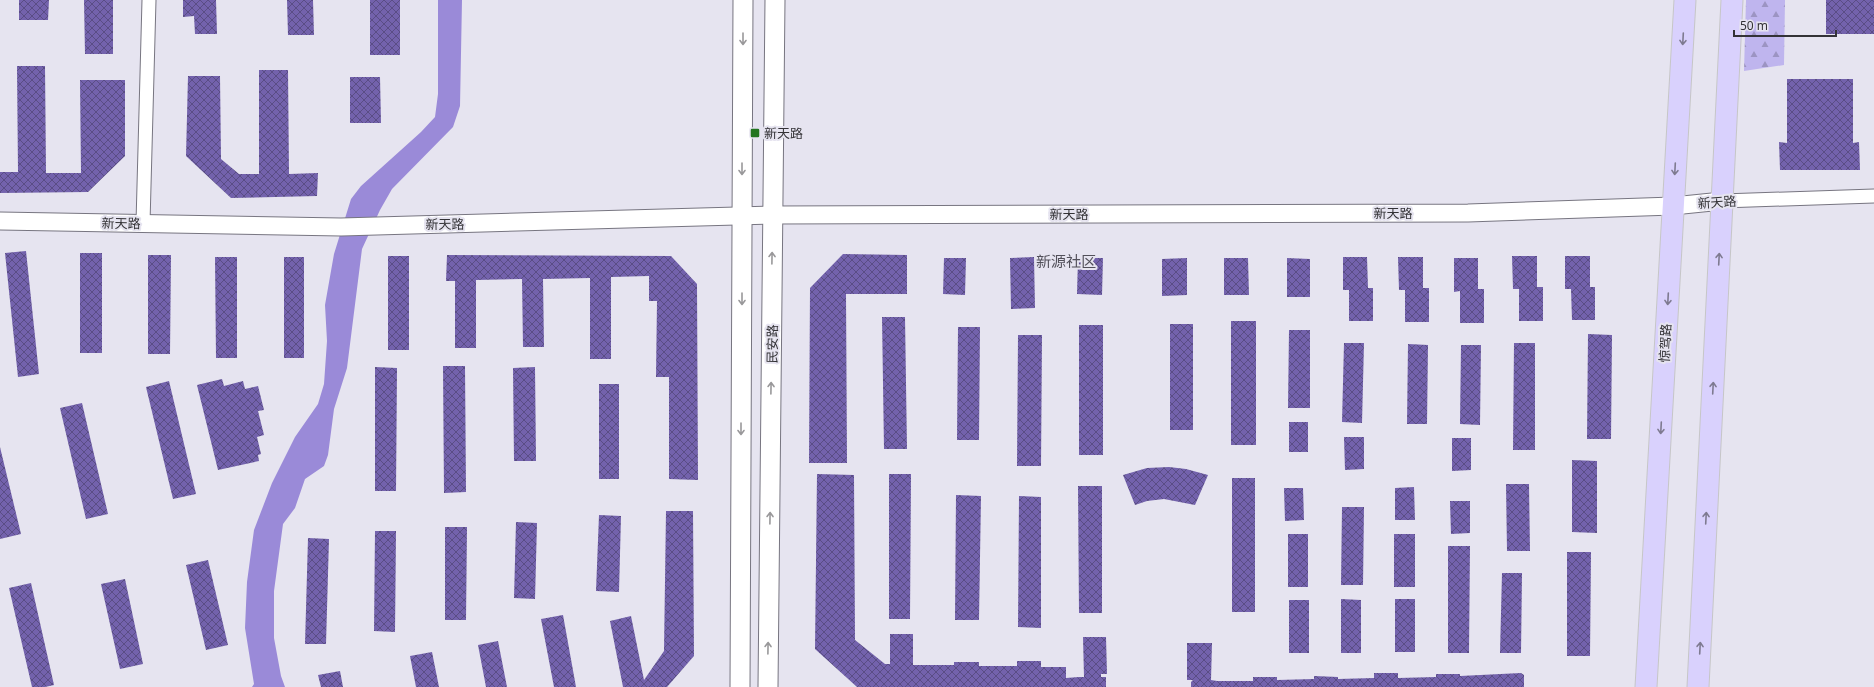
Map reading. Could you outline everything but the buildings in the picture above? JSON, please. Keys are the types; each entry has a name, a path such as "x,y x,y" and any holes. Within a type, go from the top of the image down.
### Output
{"main road":[{"path":"740,687 743,0"},
{"name":"民安路","path":"768,687 775,0"},
{"name":"惊驾路","path":"1646,687 1685,0"},
{"path":"1698,687 1732,0"}],"street":[{"path":"143,224 149,0"},
{"name":"新天路","path":"0,221 341,227 773,215 1468,213 1673,206 1722,201 1874,196"}],"green space":[{"path":"1746,0 1785,0 1784,65 1744,71"}],"shaded area":[{"path":"438,0 462,0 460,106 453,127 392,189 380,210 362,249 347,368 334,409 328,455 324,466 305,479 295,508 283,524 274,591 274,638 281,676 285,687 252,687 254,684 245,628 247,582 254,530 272,483 295,437 318,404 324,384 327,341 325,305 334,254 351,199 361,186 421,132 435,117 438,94"}],"place":[{"name":"新天路","path":"755,133"}],"district":[{"name":"新源社区","path":"1066,262"}]}
